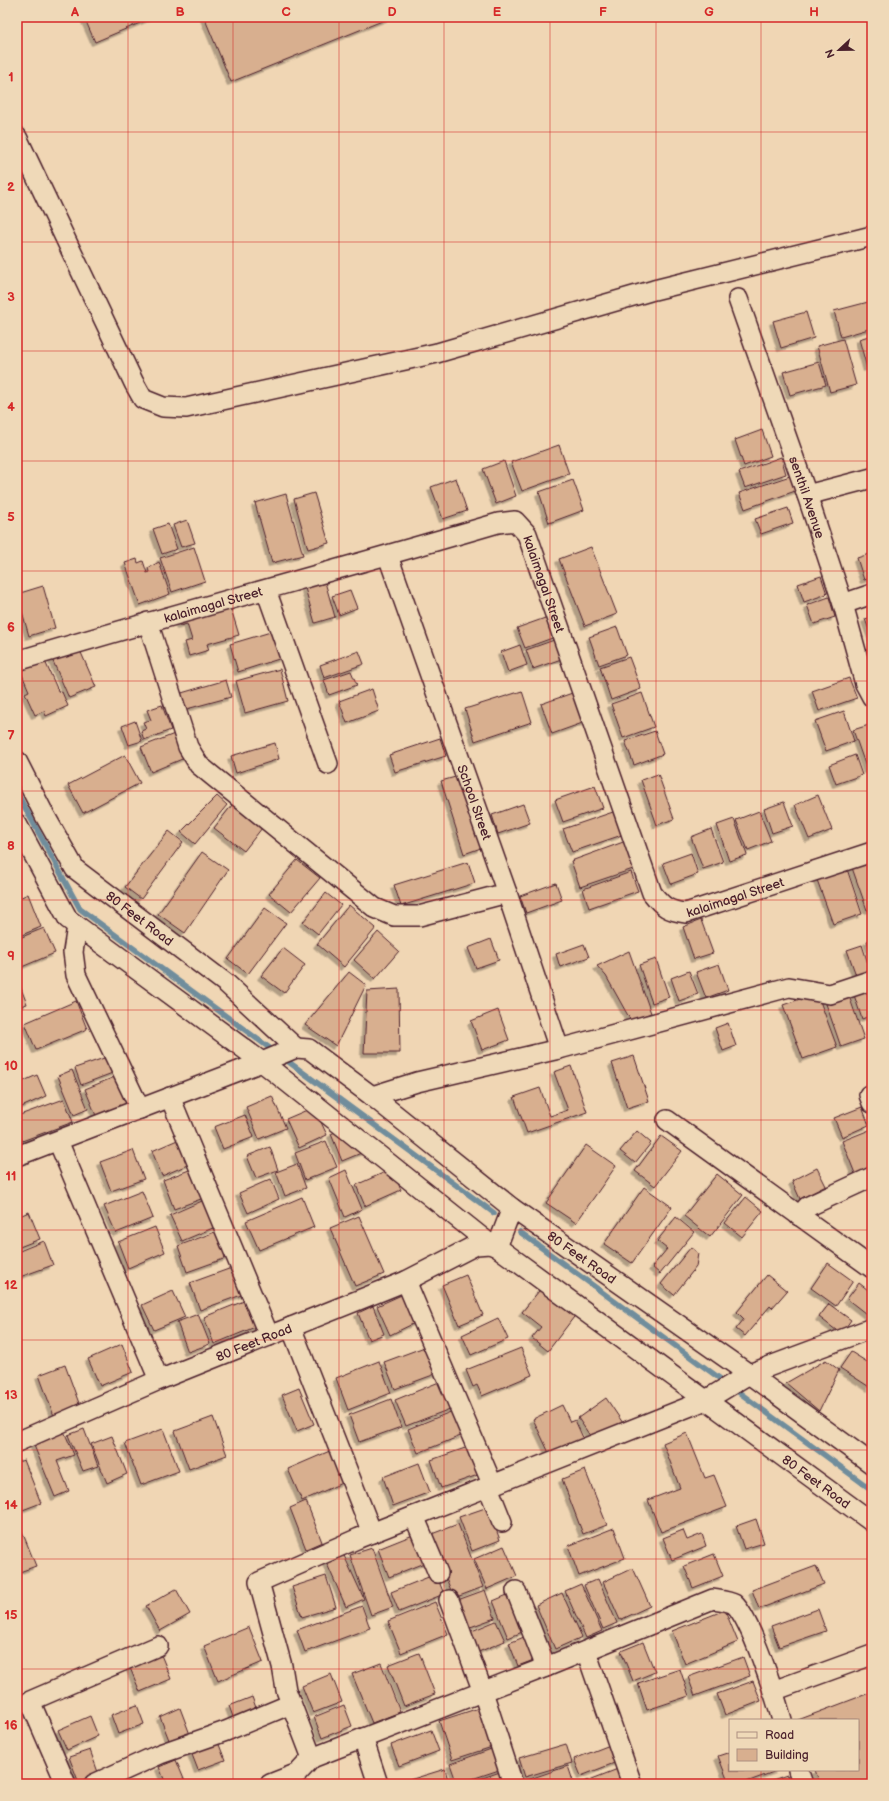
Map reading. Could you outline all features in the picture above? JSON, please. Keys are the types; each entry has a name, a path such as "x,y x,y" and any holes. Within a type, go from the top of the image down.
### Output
{"street":[{"path":"17,136 134,383 143,398 163,407 186,408 437,353 654,290 872,236"},
{"name":"senthil Avenue","path":"738,299 807,495 843,604 865,684 872,697"},
{"path":"807,495 872,478"},
{"name":"kalaimagal Street","path":"17,661 148,622 388,556 503,522 515,521 527,534 652,893 662,906 673,912 686,913 872,852"},
{"name":"School Street","path":"388,556 507,893 559,1049"},
{"path":"266,590 328,764"},
{"path":"843,604 872,594"},
{"path":"148,622 188,747 199,765 375,908 394,916 419,916 507,893"},
{"name":"80 Feet Road","path":"17,761 44,814 75,869 226,984 296,1048 308,1049 372,1096 510,1215 872,1464"},
{"name":"80 Feet Road","path":"17,824 68,919 266,1061 496,1245 712,1395 870,1524"},
{"path":"77,926 73,952 76,975 140,1109"},
{"path":"372,1096 417,1082 559,1049 789,987 830,994 872,980"},
{"path":"19,1151 58,1141 296,1048"},
{"path":"170,1097 270,1336"},
{"path":"667,1120 872,1268"},
{"path":"58,1141 159,1380"},
{"path":"798,1216 807,1207 872,1177"},
{"path":"496,1245 510,1215"},
{"name":"80 Feet Road","path":"17,1442 159,1380 406,1281 476,1245 496,1245"},
{"path":"406,1281 491,1486 502,1522"},
{"path":"291,1327 372,1533"},
{"path":"312,1758 291,1704 259,1582 372,1533 491,1486 712,1395 744,1376 872,1328"},
{"path":"414,1516 438,1573"},
{"path":"516,1591 546,1667"},
{"path":"270,1784 298,1773 312,1758 483,1692 713,1599 733,1603 743,1615 773,1691 782,1719"},
{"path":"449,1600 483,1692 513,1784"},
{"path":"66,1784 30,1701 158,1646"},
{"path":"586,1651 632,1784"},
{"path":"773,1691 872,1655"},
{"path":"94,1784 160,1754 226,1731 291,1704"},
{"path":"363,1738 378,1784"},
{"path":"798,1771 802,1784"}],"building":[{"path":"84,17 154,17 95,42"},
{"path":"204,17 392,17 231,82"},
{"path":"872,301 872,328 841,337 834,311"},
{"path":"806,312 814,338 781,348 773,321"},
{"path":"872,335 872,366 867,368 859,339"},
{"path":"843,339 856,385 830,392 817,346"},
{"path":"819,362 826,385 790,395 783,372"},
{"path":"762,430 771,456 744,466 735,440"},
{"path":"559,445 569,474 522,491 511,462"},
{"path":"781,457 786,474 745,488 739,472"},
{"path":"504,461 516,496 496,504 483,469"},
{"path":"793,475 798,490 745,509 739,493"},
{"path":"456,478 467,511 443,519 431,487"},
{"path":"573,480 584,510 549,523 539,492"},
{"path":"314,493 329,543 308,549 294,499"},
{"path":"286,494 303,555 272,563 255,503"},
{"path":"788,508 793,523 761,534 755,519"},
{"path":"187,520 195,543 181,547 173,525"},
{"path":"168,524 177,549 162,554 153,529"},
{"path":"194,547 205,581 172,592 160,558"},
{"path":"591,547 617,614 585,626 559,559"},
{"path":"872,553 872,578 864,580 857,558"},
{"path":"137,559 138,563 143,561 147,573 149,572 148,568 159,562 170,594 140,605 125,563"},
{"path":"821,576 827,594 804,602 798,584"},
{"path":"325,582 335,617 315,623 305,588"},
{"path":"43,586 55,628 29,636 17,594"},
{"path":"350,590 357,608 339,615 332,596"},
{"path":"829,597 835,617 814,624 807,605"},
{"path":"229,602 239,635 207,644 209,650 189,656 185,642 192,640 187,624 180,626 177,617"},
{"path":"548,617 555,637 525,648 517,628"},
{"path":"872,617 872,638 865,619"},
{"path":"617,627 627,655 599,665 589,637"},
{"path":"274,631 282,658 238,672 230,644"},
{"path":"557,639 564,658 533,669 526,650"},
{"path":"520,645 527,665 508,672 501,652"},
{"path":"79,648 96,687 69,698 52,659"},
{"path":"359,651 364,664 324,678 320,665"},
{"path":"629,657 641,689 611,700 600,667"},
{"path":"44,659 59,693 62,692 68,706 46,716 44,711 35,715 25,693 29,691 20,670"},
{"path":"280,669 288,701 245,713 236,681"},
{"path":"351,671 357,685 329,695 324,680"},
{"path":"849,678 857,698 819,711 812,691"},
{"path":"226,680 231,697 183,710 178,694"},
{"path":"372,689 379,711 347,723 339,701"},
{"path":"522,691 532,722 475,741 465,709"},
{"path":"578,691 588,721 552,734 541,704"},
{"path":"642,693 654,727 623,738 611,704"},
{"path":"162,705 171,730 144,740 141,731 146,729 143,722 151,720 147,710"},
{"path":"844,711 854,741 826,751 815,721"},
{"path":"135,721 142,741 129,745 122,726"},
{"path":"872,724 872,769 867,770 853,730"},
{"path":"655,731 663,754 634,765 625,741"},
{"path":"177,733 187,757 151,772 141,747"},
{"path":"440,738 446,756 395,772 389,755"},
{"path":"275,743 279,759 236,773 231,756"},
{"path":"125,755 140,783 83,813 68,785"},
{"path":"855,755 862,775 836,784 829,765"},
{"path":"658,774 674,819 657,825 641,780"},
{"path":"459,776 481,848 464,854 441,781"},
{"path":"595,786 603,808 563,822 555,800"},
{"path":"818,795 832,830 809,839 795,805"},
{"path":"217,796 227,805 195,844 181,832"},
{"path":"784,802 793,826 772,833 764,809"},
{"path":"523,804 530,823 498,834 492,815"},
{"path":"232,805 262,828 244,851 214,828"},
{"path":"759,811 771,841 748,850 736,820"},
{"path":"613,812 622,835 572,852 563,829"},
{"path":"734,819 747,855 729,861 717,825"},
{"path":"711,829 723,862 703,869 691,837"},
{"path":"169,831 183,842 141,899 125,887"},
{"path":"626,841 636,868 580,887 571,861"},
{"path":"202,852 228,870 185,933 158,914"},
{"path":"691,853 698,874 671,884 663,863"},
{"path":"297,860 320,878 291,912 269,894"},
{"path":"867,860 872,875 872,909 867,910 851,865"},
{"path":"468,862 475,883 401,906 394,885"},
{"path":"846,866 862,914 833,924 816,877"},
{"path":"631,872 638,891 589,908 583,889"},
{"path":"556,883 562,900 526,913 520,896"},
{"path":"326,893 341,905 318,934 303,922"},
{"path":"28,894 41,927 17,937 17,899"},
{"path":"349,905 376,928 344,967 317,944"},
{"path":"265,908 286,923 248,974 228,959"},
{"path":"701,920 713,953 694,959 683,927"},
{"path":"44,928 55,953 17,969 17,939"},
{"path":"378,932 399,951 375,979 354,960"},
{"path":"491,939 499,960 476,968 468,948"},
{"path":"872,939 872,954 867,941"},
{"path":"584,944 589,957 560,967 556,954"},
{"path":"862,945 871,973 857,978 847,950"},
{"path":"283,948 305,965 284,993 261,976"},
{"path":"629,951 651,1013 631,1021 606,976 597,966"},
{"path":"656,959 669,997 652,1003 639,965"},
{"path":"719,964 728,990 706,998 696,972"},
{"path":"689,971 698,994 679,1001 671,978"},
{"path":"349,972 366,985 336,1046 305,1025"},
{"path":"17,978 27,1004 17,1007"},
{"path":"399,989 400,1053 364,1053 367,991"},
{"path":"847,990 864,1039 841,1047 824,998"},
{"path":"866,991 872,1009 872,1015 862,1019 854,995"},
{"path":"817,993 837,1047 803,1059 783,1005"},
{"path":"76,1001 87,1029 36,1050 25,1023"},
{"path":"498,1010 509,1040 482,1050 471,1021"},
{"path":"728,1023 736,1046 723,1051 715,1028"},
{"path":"110,1056 115,1072 81,1085 75,1068"},
{"path":"634,1056 649,1101 627,1108 612,1063"},
{"path":"571,1066 587,1112 527,1133 514,1097 540,1088 550,1116 568,1110 554,1072"},
{"path":"72,1070 88,1109 74,1115 58,1076"},
{"path":"37,1075 46,1096 17,1109 17,1084"},
{"path":"117,1076 129,1104 97,1118 85,1089"},
{"path":"272,1096 286,1128 259,1139 246,1107"},
{"path":"64,1099 73,1122 22,1141 17,1128 17,1116"},
{"path":"314,1107 327,1135 299,1148 286,1119"},
{"path":"862,1107 869,1125 842,1137 834,1118"},
{"path":"245,1115 254,1137 223,1149 214,1127"},
{"path":"343,1128 366,1151 342,1161 331,1134"},
{"path":"872,1129 872,1169 856,1176 842,1141"},
{"path":"637,1131 651,1143 635,1163 620,1151"},
{"path":"661,1136 682,1151 655,1186 635,1171"},
{"path":"182,1138 192,1163 162,1176 152,1151"},
{"path":"326,1141 337,1167 305,1180 295,1153"},
{"path":"586,1145 616,1166 576,1223 546,1203"},
{"path":"270,1147 278,1170 256,1178 247,1156"},
{"path":"133,1150 144,1179 111,1191 100,1162"},
{"path":"297,1164 306,1188 285,1196 276,1172"},
{"path":"197,1167 209,1196 174,1209 163,1180"},
{"path":"817,1168 826,1186 800,1199 792,1181"},
{"path":"392,1169 401,1190 365,1206 356,1185"},
{"path":"346,1170 362,1209 345,1217 329,1178"},
{"path":"717,1174 743,1195 710,1237 684,1216"},
{"path":"271,1179 279,1199 248,1213 239,1193"},
{"path":"644,1187 672,1207 632,1263 604,1244"},
{"path":"142,1191 153,1218 116,1233 104,1206"},
{"path":"302,1197 314,1227 259,1250 246,1221"},
{"path":"746,1197 763,1211 742,1237 725,1223"},
{"path":"209,1198 220,1225 182,1241 170,1215"},
{"path":"29,1212 40,1239 17,1248 17,1217"},
{"path":"359,1216 384,1274 355,1286 330,1228"},
{"path":"676,1217 694,1232 660,1274 652,1267 667,1249 657,1241"},
{"path":"155,1227 165,1252 128,1268 118,1242"},
{"path":"220,1230 229,1257 187,1272 178,1246"},
{"path":"44,1241 53,1265 17,1278 17,1252"},
{"path":"691,1247 698,1253 696,1267 674,1295 661,1284"},
{"path":"828,1263 853,1281 836,1306 811,1288"},
{"path":"237,1266 247,1293 200,1310 190,1283"},
{"path":"466,1275 483,1315 459,1325 442,1285"},
{"path":"767,1275 787,1291 772,1308 770,1306 745,1336 736,1329 744,1319 737,1312"},
{"path":"859,1283 872,1293 872,1314 870,1317 847,1299"},
{"path":"543,1286 577,1313 548,1351 532,1338 541,1327 522,1312"},
{"path":"173,1291 185,1317 154,1330 142,1305"},
{"path":"408,1292 421,1320 390,1335 377,1306"},
{"path":"249,1299 260,1325 214,1344 204,1317"},
{"path":"829,1304 851,1320 841,1334 819,1317"},
{"path":"373,1306 384,1334 369,1340 358,1313"},
{"path":"198,1314 210,1344 188,1352 177,1322"},
{"path":"498,1318 508,1339 471,1355 462,1335"},
{"path":"122,1344 133,1372 100,1386 88,1359"},
{"path":"430,1345 441,1372 395,1389 384,1362"},
{"path":"521,1348 532,1375 482,1396 477,1385 473,1387 466,1370"},
{"path":"851,1352 872,1365 871,1388 840,1368"},
{"path":"826,1360 839,1370 819,1411 786,1383"},
{"path":"379,1361 391,1393 348,1410 336,1378"},
{"path":"65,1365 80,1406 54,1416 39,1375"},
{"path":"444,1380 455,1407 406,1426 395,1400"},
{"path":"299,1388 314,1424 297,1431 282,1395"},
{"path":"606,1398 625,1426 593,1440 578,1418"},
{"path":"391,1399 401,1427 359,1442 349,1415"},
{"path":"562,1405 570,1422 575,1420 585,1442 551,1457 533,1419"},
{"path":"453,1411 463,1435 418,1453 408,1429"},
{"path":"213,1417 227,1455 189,1469 175,1431"},
{"path":"84,1429 98,1466 83,1471 68,1435"},
{"path":"163,1429 179,1471 141,1485 125,1443"},
{"path":"64,1431 74,1455 57,1461 69,1491 55,1497 33,1443"},
{"path":"687,1433 705,1478 714,1475 727,1507 661,1532 648,1500 680,1488 663,1443"},
{"path":"112,1436 127,1474 107,1483 91,1444"},
{"path":"468,1447 478,1475 441,1488 431,1460"},
{"path":"332,1450 346,1481 302,1501 288,1469"},
{"path":"24,1460 41,1503 20,1511 17,1502 17,1462"},
{"path":"419,1463 430,1492 393,1506 383,1477"},
{"path":"585,1470 607,1525 583,1534 562,1479"},
{"path":"306,1501 322,1542 306,1549 290,1508"},
{"path":"488,1507 500,1540 472,1551 459,1517"},
{"path":"17,1519 36,1566 17,1573"},
{"path":"756,1519 764,1543 744,1549 736,1526"},
{"path":"458,1524 483,1587 454,1598 429,1535"},
{"path":"614,1528 625,1558 579,1576 568,1546"},
{"path":"683,1530 687,1540 702,1534 706,1546 672,1560 663,1538"},
{"path":"418,1533 429,1561 389,1577 378,1549"},
{"path":"504,1546 517,1576 487,1589 474,1559"},
{"path":"372,1548 393,1607 371,1615 350,1555"},
{"path":"341,1549 364,1599 346,1607 324,1557"},
{"path":"714,1554 723,1576 693,1588 684,1566"},
{"path":"816,1566 824,1584 759,1609 752,1590"},
{"path":"633,1568 650,1606 620,1620 603,1582"},
{"path":"436,1574 444,1594 399,1612 391,1592"},
{"path":"326,1576 336,1607 302,1617 292,1587"},
{"path":"598,1579 617,1623 603,1629 584,1585"},
{"path":"581,1584 602,1631 586,1638 565,1591"},
{"path":"176,1589 190,1614 160,1631 146,1606"},
{"path":"485,1590 495,1618 465,1629 455,1601"},
{"path":"512,1593 527,1630 508,1638 493,1601"},
{"path":"562,1593 582,1637 555,1649 536,1605"},
{"path":"435,1602 448,1634 401,1653 388,1621"},
{"path":"362,1606 370,1628 305,1652 297,1630"},
{"path":"818,1609 826,1631 779,1647 771,1626"},
{"path":"725,1610 738,1642 685,1664 672,1631"},
{"path":"496,1621 505,1641 476,1653 467,1633"},
{"path":"249,1627 263,1662 218,1681 204,1646"},
{"path":"529,1635 539,1658 518,1666 509,1643"},
{"path":"643,1642 655,1672 633,1681 621,1651"},
{"path":"159,1650 171,1679 140,1692 128,1663"},
{"path":"419,1653 435,1694 404,1706 388,1665"},
{"path":"743,1657 750,1676 695,1696 688,1677"},
{"path":"381,1663 400,1712 372,1723 352,1674"},
{"path":"680,1669 689,1696 647,1710 638,1683"},
{"path":"331,1674 342,1702 313,1713 302,1686"},
{"path":"753,1681 761,1701 725,1715 717,1694"},
{"path":"872,1692 872,1784 820,1784 815,1771 859,1771 859,1719 801,1719"},
{"path":"252,1697 258,1713 235,1722 229,1706"},
{"path":"137,1705 144,1724 118,1734 111,1715"},
{"path":"344,1705 352,1726 322,1738 314,1717"},
{"path":"482,1707 495,1746 452,1760 439,1721"},
{"path":"180,1708 191,1737 171,1745 160,1717"},
{"path":"90,1716 98,1736 67,1750 58,1730"},
{"path":"431,1730 439,1751 399,1766 391,1745"},
{"path":"218,1742 225,1760 198,1770 191,1752"},
{"path":"615,1743 622,1760 581,1776 574,1759"},
{"path":"566,1744 572,1763 525,1777 519,1758"},
{"path":"494,1748 502,1769 457,1784 450,1764"},
{"path":"90,1750 99,1775 79,1783 69,1757"},
{"path":"729,1752 729,1771 776,1771 741,1784 729,1784 718,1756"},
{"path":"176,1760 186,1784 166,1784 159,1767"},
{"path":"568,1766 574,1784 522,1784 521,1782"},
{"path":"623,1767 630,1784 579,1784"},
{"path":"445,1769 449,1784 404,1784 403,1782"},
{"path":"503,1771 507,1784 465,1784"},
{"path":"787,1775 791,1784 761,1784"}],"waterway":[{"path":"17,793 80,909 275,1052"},
{"path":"282,1057 494,1213"},
{"path":"520,1232 726,1383"},
{"path":"733,1388 872,1490"}]}
